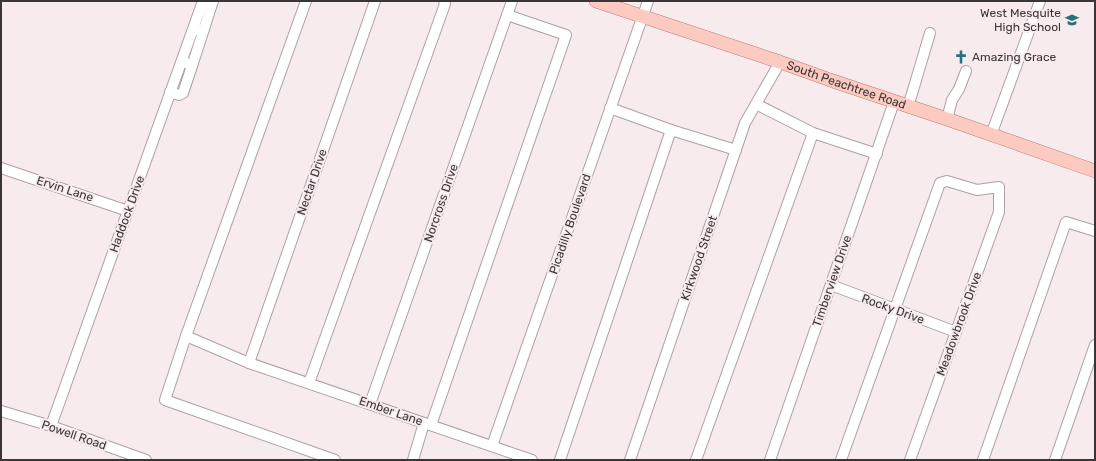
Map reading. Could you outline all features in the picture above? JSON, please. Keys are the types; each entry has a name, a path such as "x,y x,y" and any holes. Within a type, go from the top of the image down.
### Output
{"main road":[{"name":"South Peachtree Road","path":"596,1 780,62 1095,171"}],"street":[{"name":"Haddock Drive","path":"51,426 203,1"},
{"path":"170,92 179,95 183,93 214,1"},
{"path":"306,1 186,336 165,400 335,460"},
{"name":"Nectar Drive","path":"249,363 375,1"},
{"path":"309,383 445,4 444,1"},
{"name":"Norcross Drive","path":"370,404 512,1"},
{"name":"Picadilly Boulevard","path":"492,446 648,1"},
{"path":"991,135 1040,1"},
{"path":"413,460 428,424 566,35 507,15"},
{"path":"193,29 201,31 204,29"},
{"path":"908,107 930,33"},
{"path":"182,61 190,65 193,63"},
{"name":"Kirkwood Street","path":"630,460 745,123 780,62"},
{"path":"947,119 952,100 959,89 966,71"},
{"name":"Timberview Drive","path":"770,460 894,102"},
{"path":"756,104 813,133 877,154"},
{"path":"610,108 672,130 736,150"},
{"path":"560,460 672,130"},
{"path":"696,460 813,133"},
{"name":"Ervin Lane","path":"1,168 128,210"},
{"name":"Meadowbrook Drive","path":"894,310 940,183 947,181 977,190 1000,187 999,212 910,460"},
{"path":"983,460 1066,222 1095,231"},
{"name":"Rocky Drive","path":"831,285 894,310 956,332"},
{"path":"841,460 894,310"},
{"name":"Ember Lane","path":"186,336 249,363 532,460"},
{"path":"1055,460 1095,345"},
{"name":"Powell Road","path":"1,411 51,426 146,460"}],"place":[{"name":"West Mesquite High School","path":"1072,20"},
{"name":"Amazing Grace","path":"961,57"}]}
